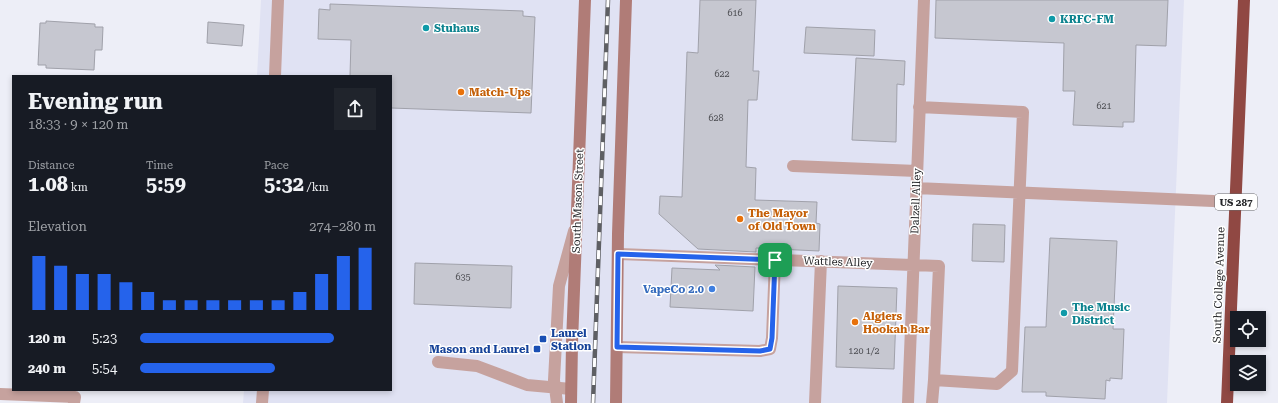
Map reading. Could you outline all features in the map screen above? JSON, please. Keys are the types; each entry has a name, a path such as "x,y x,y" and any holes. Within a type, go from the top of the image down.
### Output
{"highway":[{"name":"South College Avenue","path":"1227,403 1244,0"}],"street":[{"name":"South Mason Street","path":"571,403 572,320 585,0"},
{"path":"616,403 618,254 626,0"}],"lane":[{"path":"276,75 278,0"},
{"name":"Dalzell Alley","path":"908,403 924,0"},
{"path":"919,107 1023,112 1012,372 997,384 934,380 932,403"},
{"path":"793,166 917,171"},
{"path":"916,188 1236,202"},
{"path":"557,403 554,388 559,286 577,220"},
{"name":"Wattles Alley","path":"618,254 939,266 934,380"},
{"path":"617,347 760,351 770,349 772,338 775,260"},
{"path":"815,403 821,261"},
{"path":"438,362 477,366 527,385 572,389"},
{"path":"262,403 263,391"},
{"path":"0,394 75,397 74,403"}],"shaded area":[{"path":"261,0 1184,0 1167,403 243,403 244,391 392,391 392,75 257,75"}],"building":[{"path":"700,0 756,0 753,71 759,71 757,100 748,100 746,167 756,168 755,200 817,202 816,223 820,224 819,251 756,248 756,252 698,249 659,214 660,196 682,197 687,52 698,53"},
{"name":"KRFC-FM","path":"936,0 1168,0 1166,46 1136,45 1134,122 1123,122 1123,127 1073,125 1075,91 1063,91 1064,43 935,38"},
{"path":"330,4 523,11 523,16 535,17 531,113 392,108 392,75 350,75 351,40 318,39 319,9 330,10"},
{"path":"46,21 95,24 95,27 103,27 102,50 95,50 94,70 46,68 46,65 38,65 40,23 46,23"},
{"path":"208,22 244,25 242,46 207,43"},
{"path":"806,27 875,30 874,56 804,53"},
{"path":"856,58 905,61 904,85 897,84 896,142 852,140"},
{"path":"973,224 1005,225 1004,262 972,261"},
{"name":"The Music District","path":"1050,238 1117,241 1113,329 1124,329 1122,379 1110,378 1110,381 1106,380 1105,399 1046,396 1046,392 1022,392 1025,327 1046,327"},
{"path":"415,263 512,266 511,308 414,304"},
{"name":"VapeCo 2.0","path":"715,265 755,267 753,311 670,307 672,268 720,270"},
{"path":"838,286 897,288 894,369 836,367"}],"railway":[{"path":"593,403 608,0"}],"place":[{"name":"KRFC-FM","path":"1052,19"},
{"name":"Stuhaus","path":"426,28"},
{"name":"Match-Ups","path":"461,92"},
{"name":"The Mayor of Old Town","path":"740,219"},
{"name":"VapeCo 2.0","path":"712,289"},
{"name":"The Music District","path":"1064,313"},
{"name":"Algiers Hookah Bar","path":"855,322"},
{"name":"Laurel Station","path":"543,339"},
{"name":"Mason and Laurel","path":"537,349"}],"route":[{"path":"618,254 775,260 772,338 770,349 760,351 617,347 618,254"}]}
